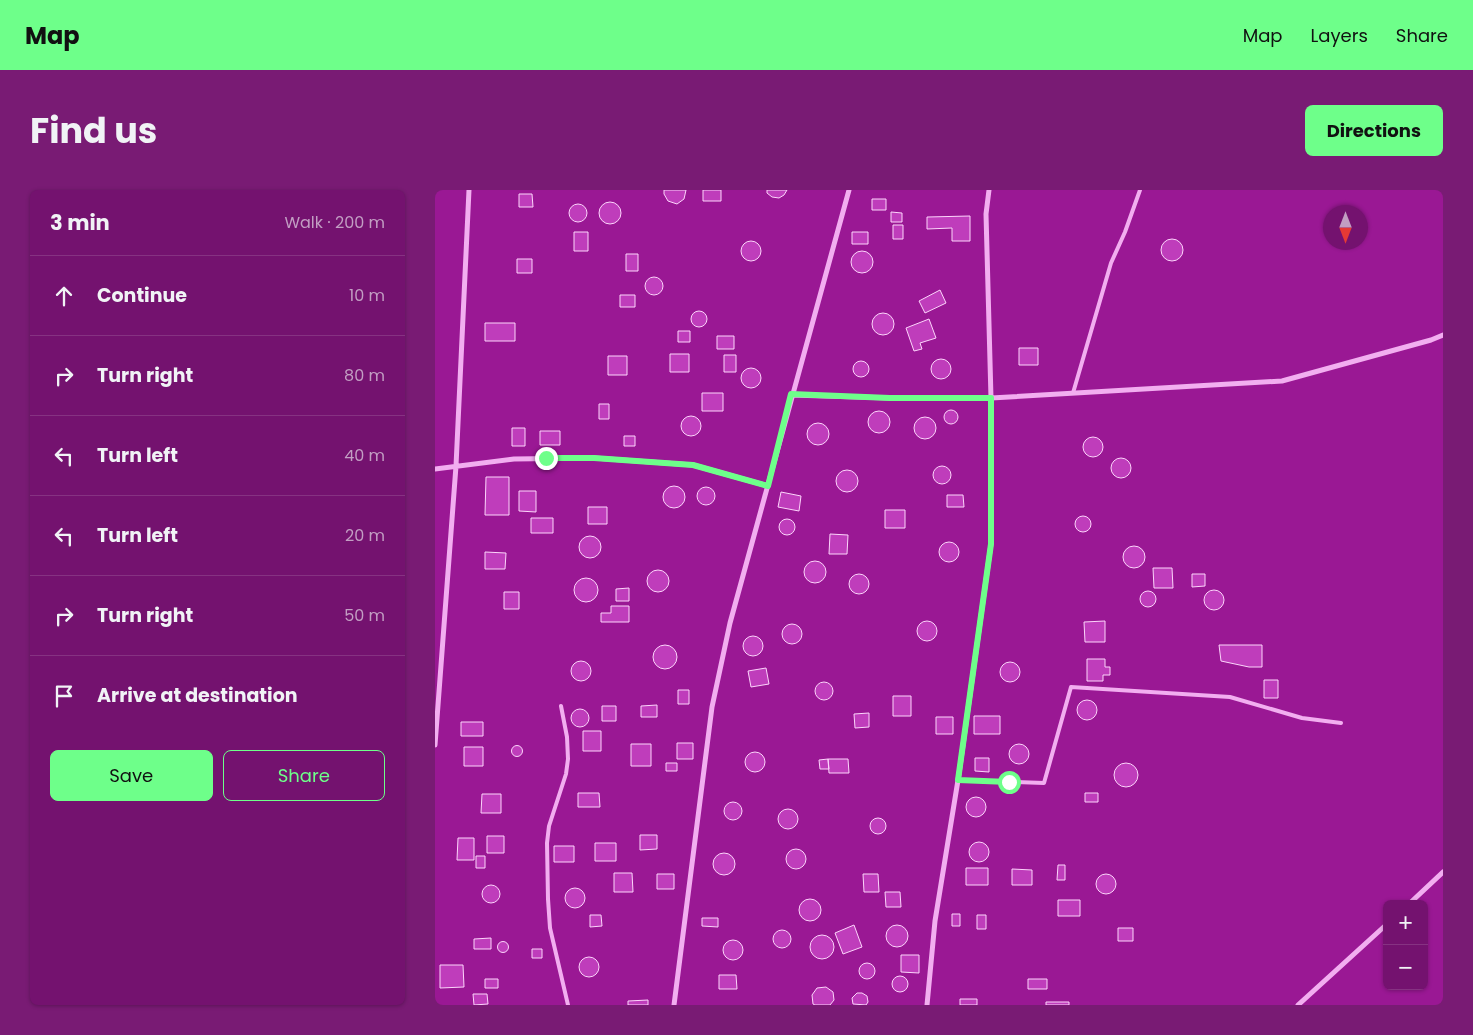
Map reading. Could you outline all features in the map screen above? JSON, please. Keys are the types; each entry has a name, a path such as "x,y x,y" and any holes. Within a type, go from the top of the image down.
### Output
{"street":[{"path":"435,745 455,466 469,190"},
{"path":"674,1005 712,707 729,623 849,190"},
{"path":"927,1005 935,921 958,780 991,544 991,398 987,214 989,190"},
{"path":"791,394 890,398 991,398 1282,381 1431,340 1443,335"},
{"path":"435,469 513,459 604,458 693,465 768,486"},
{"path":"1413,900 1443,872"},
{"path":"1299,1005 1383,928"}],"lane":[{"path":"1073,393 1111,263 1125,232 1140,190"},
{"path":"958,780 1044,783 1071,687 1229,697 1302,718 1341,723"},
{"path":"561,706 567,737 568,758 566,774 549,826 547,889 550,928 567,1005"}],"building":[{"path":"664,190 686,190 684,199 677,204 668,201"},
{"path":"703,190 721,190 721,201 703,201"},
{"path":"767,190 787,190 779,198 772,197 767,193"},
{"path":"519,194 532,194 533,207 519,207"},
{"path":"872,199 886,199 886,210 872,210"},
{"path":"610,202 618,205 621,213 618,221 610,224 602,221 599,213 602,205"},
{"path":"578,204 584,207 587,213 584,219 578,222 572,219 569,213 572,207"},
{"path":"891,212 902,213 902,222 891,222"},
{"path":"970,216 970,241 952,241 952,228 927,229 927,217"},
{"path":"893,225 903,225 903,239 893,239"},
{"path":"574,232 588,232 588,251 574,251"},
{"path":"852,232 868,232 868,244 852,244"},
{"path":"1172,239 1182,246 1183,250 1176,260 1172,261 1162,254 1161,250 1168,240"},
{"path":"751,241 758,244 761,251 758,258 751,261 744,258 741,251 744,244"},
{"path":"862,251 870,254 873,262 870,270 862,273 854,270 851,262 854,254"},
{"path":"626,254 638,254 638,271 626,271"},
{"path":"517,259 532,259 532,273 517,273"},
{"path":"654,277 660,280 663,286 660,292 654,295 648,292 645,286 648,280"},
{"path":"940,290 946,303 925,313 919,301"},
{"path":"620,295 635,295 635,307 620,307"},
{"path":"699,311 705,313 707,319 705,325 699,327 693,325 691,319 693,313"},
{"path":"883,313 891,316 894,324 891,332 883,335 875,332 872,324 875,316"},
{"path":"929,319 936,338 920,343 922,349 914,351 906,328"},
{"path":"485,323 515,323 515,341 485,341"},
{"path":"678,331 690,331 690,342 678,342"},
{"path":"717,336 734,336 734,349 717,349"},
{"path":"1019,348 1038,348 1038,365 1019,365"},
{"path":"670,354 689,354 689,372 670,372"},
{"path":"724,355 736,355 736,372 724,372"},
{"path":"608,356 627,356 627,375 608,375"},
{"path":"941,359 948,362 951,369 948,376 941,379 934,376 931,369 934,362"},
{"path":"861,361 867,363 869,369 867,375 861,377 855,375 853,369 855,363"},
{"path":"751,368 758,371 761,378 758,385 751,388 744,385 741,378 744,371"},
{"path":"702,393 723,393 723,411 702,411"},
{"path":"599,404 609,404 609,419 599,419"},
{"path":"948,410 954,410 958,417 954,424 948,424 944,420 944,414"},
{"path":"875,411 883,411 890,418 890,426 883,433 875,433 868,426 868,418"},
{"path":"691,416 698,419 701,426 698,433 691,436 684,433 681,426 684,419"},
{"path":"925,417 933,420 936,428 933,436 925,439 917,436 914,428 917,420"},
{"path":"818,423 826,426 829,434 826,442 818,445 810,442 807,434 810,426"},
{"path":"512,428 525,428 525,446 512,446"},
{"path":"540,431 560,431 560,445 540,445"},
{"path":"624,436 635,436 635,446 624,446"},
{"path":"1093,437 1100,440 1103,447 1100,454 1093,457 1086,454 1083,447 1086,440"},
{"path":"1121,458 1128,461 1131,468 1128,475 1121,478 1114,475 1111,468 1114,461"},
{"path":"942,466 950,471 951,475 946,483 942,484 934,479 933,475 938,467"},
{"path":"847,470 855,473 858,481 855,489 847,492 839,489 836,481 839,473"},
{"path":"486,477 509,477 509,515 485,515"},
{"path":"674,486 682,489 685,497 682,505 674,508 666,505 663,497 666,489"},
{"path":"706,487 712,490 715,496 712,502 706,505 700,502 697,496 700,490"},
{"path":"519,491 536,491 536,512 519,511"},
{"path":"781,492 801,496 799,511 778,507"},
{"path":"947,495 963,495 964,507 947,507"},
{"path":"588,507 607,507 607,524 588,524"},
{"path":"885,510 905,510 905,528 885,528"},
{"path":"1080,516 1086,516 1091,521 1089,530 1080,532 1075,527 1075,521"},
{"path":"531,518 553,518 553,533 531,533"},
{"path":"787,519 795,527 787,535 779,527"},
{"path":"830,534 848,535 847,554 829,554"},
{"path":"590,536 598,539 601,547 598,555 590,558 582,555 579,547 582,539"},
{"path":"949,542 956,545 959,552 956,559 949,562 942,559 939,552 942,545"},
{"path":"1134,546 1142,549 1145,557 1142,565 1134,568 1126,565 1123,557 1126,549"},
{"path":"485,552 506,553 505,569 485,569"},
{"path":"815,561 823,564 826,572 823,580 815,583 807,580 804,572 807,564"},
{"path":"1153,568 1172,568 1173,588 1154,588"},
{"path":"654,570 662,570 669,577 669,585 662,592 654,592 647,585 647,577"},
{"path":"855,574 863,574 869,580 869,588 863,594 855,594 849,588 849,580"},
{"path":"1192,574 1205,574 1205,586 1192,587"},
{"path":"586,578 594,582 598,590 594,598 586,602 578,598 574,590 578,582"},
{"path":"629,588 629,601 616,601 616,589"},
{"path":"1214,590 1221,593 1224,600 1221,607 1214,610 1207,607 1204,600 1207,593"},
{"path":"1148,591 1154,593 1156,599 1154,605 1148,607 1142,605 1140,599 1142,593"},
{"path":"504,592 519,592 519,609 504,609"},
{"path":"611,606 629,606 629,622 601,622 601,613 611,613"},
{"path":"927,621 934,624 937,631 934,638 927,641 920,638 917,631 920,624"},
{"path":"1105,621 1105,642 1085,642 1084,622"},
{"path":"788,624 796,624 802,630 802,638 796,644 788,644 782,638 782,630"},
{"path":"753,636 760,639 763,646 760,653 753,656 746,653 743,646 746,639"},
{"path":"665,645 673,649 677,657 673,665 665,669 657,665 653,657 657,649"},
{"path":"1219,645 1262,645 1262,667 1249,667 1221,661"},
{"path":"1087,659 1105,659 1105,667 1110,667 1110,675 1103,675 1103,681 1087,681"},
{"path":"581,661 588,664 591,671 588,678 581,681 574,678 571,671 574,664"},
{"path":"1010,662 1017,665 1020,672 1017,679 1010,682 1003,679 1000,672 1003,665"},
{"path":"766,668 769,684 751,687 748,671"},
{"path":"1264,680 1278,680 1278,698 1264,698"},
{"path":"820,682 828,682 833,687 831,698 820,700 815,695 815,687"},
{"path":"678,690 689,690 689,704 678,704"},
{"path":"893,696 911,696 911,716 893,716"},
{"path":"1087,700 1094,703 1097,710 1094,717 1087,720 1080,717 1077,710 1080,703"},
{"path":"657,705 657,717 641,717 641,706"},
{"path":"602,706 616,706 616,721 602,721"},
{"path":"580,709 586,712 589,718 586,724 580,727 574,724 571,718 574,712"},
{"path":"869,713 869,727 855,728 854,714"},
{"path":"974,716 1000,716 1000,734 974,734"},
{"path":"936,717 953,717 953,734 936,734"},
{"path":"461,722 483,722 483,736 461,736"},
{"path":"583,731 601,731 601,751 583,751"},
{"path":"677,743 693,743 693,759 677,759"},
{"path":"631,744 651,744 651,766 631,766"},
{"path":"1019,744 1026,747 1029,754 1026,761 1019,764 1012,761 1009,754 1012,747"},
{"path":"517,745 523,751 517,757 511,751"},
{"path":"464,747 483,747 483,766 464,766"},
{"path":"751,752 759,752 765,758 765,766 759,772 751,772 745,766 745,758"},
{"path":"975,758 989,758 989,772 975,771"},
{"path":"828,759 829,769 820,769 819,760"},
{"path":"828,759 848,759 849,773 829,773"},
{"path":"666,763 677,763 677,771 666,771"},
{"path":"1126,763 1134,767 1138,775 1134,783 1126,787 1118,783 1114,775 1118,767"},
{"path":"578,793 599,793 600,807 578,807"},
{"path":"1085,793 1098,793 1098,802 1085,802"},
{"path":"482,794 501,794 501,813 481,813"},
{"path":"976,797 983,800 986,807 983,814 976,817 969,814 966,807 969,800"},
{"path":"733,802 739,805 742,811 739,817 733,820 727,817 724,811 727,805"},
{"path":"788,809 795,812 798,819 795,826 788,829 781,826 778,819 781,812"},
{"path":"875,818 881,818 886,823 884,832 875,834 870,829 870,823"},
{"path":"640,835 657,835 657,849 640,850"},
{"path":"487,836 504,836 504,853 487,853"},
{"path":"458,838 474,838 474,860 457,860"},
{"path":"979,842 986,845 989,852 986,859 979,862 972,859 969,852 972,845"},
{"path":"595,843 616,843 616,861 595,861"},
{"path":"554,846 574,846 574,862 554,862"},
{"path":"796,849 803,852 806,859 803,866 796,869 789,866 786,859 789,852"},
{"path":"724,853 732,856 735,864 732,872 724,875 716,872 713,864 716,856"},
{"path":"476,856 485,856 485,868 476,868"},
{"path":"1058,865 1065,865 1065,880 1057,880"},
{"path":"966,868 988,868 988,885 966,885"},
{"path":"1012,869 1032,870 1032,885 1012,885"},
{"path":"614,873 632,873 633,892 614,892"},
{"path":"657,874 674,874 674,889 657,889"},
{"path":"863,874 878,874 879,892 864,892"},
{"path":"1106,874 1113,877 1116,884 1113,891 1106,894 1099,891 1096,884 1099,877"},
{"path":"491,885 497,888 500,894 497,900 491,903 485,900 482,894 485,888"},
{"path":"575,888 582,891 585,898 582,905 575,908 568,905 565,898 568,891"},
{"path":"885,892 900,892 901,907 886,907"},
{"path":"810,899 820,906 821,910 814,920 810,921 800,914 799,910 806,900"},
{"path":"1058,900 1080,900 1080,916 1058,916"},
{"path":"952,914 960,914 960,926 952,926"},
{"path":"590,915 601,915 602,926 590,927"},
{"path":"977,915 986,915 986,929 977,929"},
{"path":"702,918 718,918 718,927 702,926"},
{"path":"854,925 862,947 843,954 835,933"},
{"path":"897,925 905,928 908,936 905,944 897,947 889,944 886,936 889,928"},
{"path":"1118,928 1133,928 1133,941 1118,941"},
{"path":"782,930 788,933 791,939 788,945 782,948 776,945 773,939 776,933"},
{"path":"822,935 827,936 833,942 833,952 827,958 822,959 817,958 811,952 810,947 811,942 817,936"},
{"path":"491,938 491,949 474,949 474,939"},
{"path":"729,940 737,940 743,946 743,954 737,960 729,960 723,954 723,946"},
{"path":"503,941 509,947 503,953 497,947"},
{"path":"532,949 542,949 542,958 532,958"},
{"path":"901,955 919,955 919,973 901,972"},
{"path":"585,957 593,957 599,963 599,971 593,977 585,977 579,971 579,963"},
{"path":"867,963 875,971 867,979 859,971"},
{"path":"440,965 463,965 464,987 440,988"},
{"path":"719,975 736,975 737,989 719,989"},
{"path":"897,976 903,976 908,981 906,990 897,992 892,987 892,981"},
{"path":"485,979 498,979 498,988 485,988"},
{"path":"1028,979 1047,979 1047,989 1028,989"},
{"path":"826,987 833,992 834,1000 830,1005 813,1004 812,995 817,988"},
{"path":"857,993 867,996 868,1002 866,1005 853,1004 852,998"},
{"path":"473,994 487,994 488,1004 474,1005"},
{"path":"960,999 977,999 977,1005 960,1005"},
{"path":"648,1000 648,1005 628,1005 628,1001"},
{"path":"1046,1002 1069,1002 1069,1005 1046,1005"}],"route":[{"path":"546,458 594,458 693,465 768,486 791,394 890,398 991,398 991,544 958,780 1009,782"}]}
